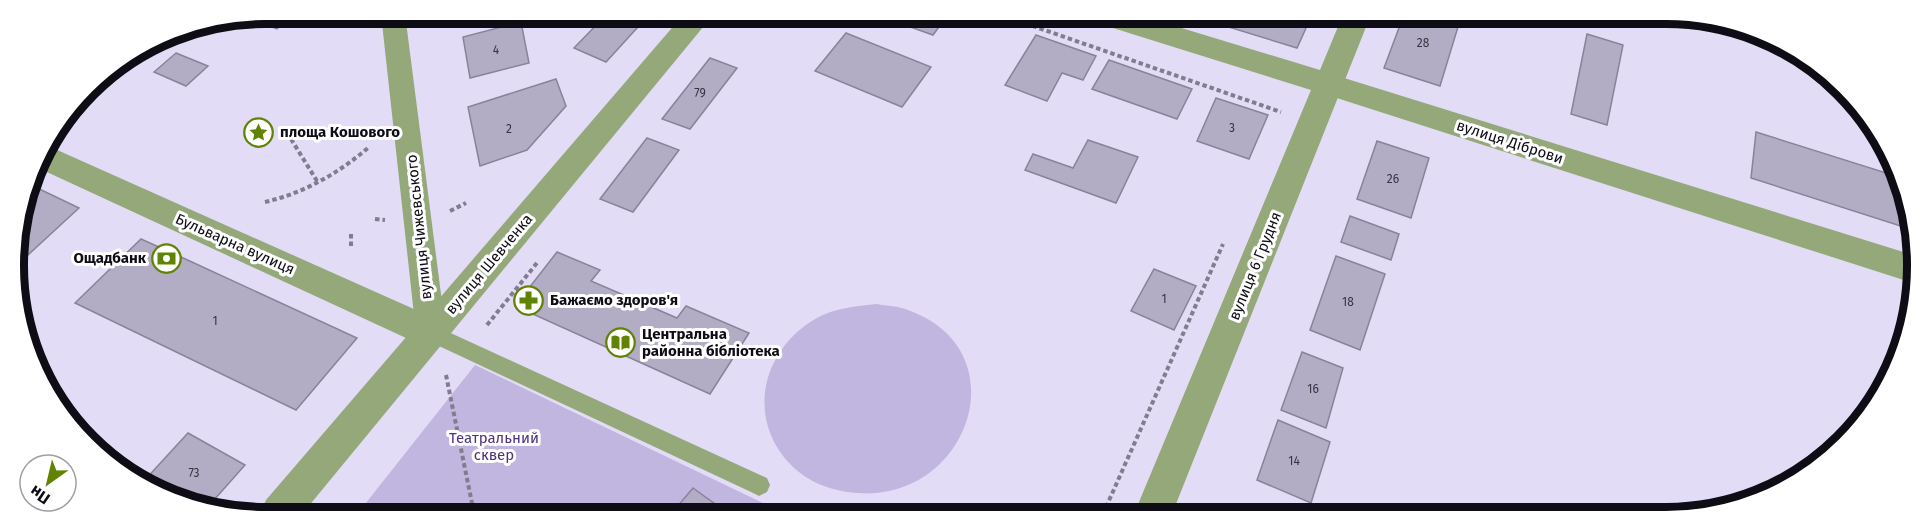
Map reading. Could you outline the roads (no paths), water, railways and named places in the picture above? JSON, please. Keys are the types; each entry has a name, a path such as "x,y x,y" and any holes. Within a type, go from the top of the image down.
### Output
{"street":[{"name":"вулиця Чижевського","path":"394,24 431,333"},
{"name":"вулиця Шевченка","path":"284,507 691,24"},
{"name":"вулиця Діброви","path":"1133,24 1907,267"},
{"name":"вулиця 6 Грудня","path":"1156,507 1353,24"},
{"name":"Бульварна вулиця","path":"49,159 431,333"}],"lane":[{"path":"431,333 759,485"}],"place":[{"name":"площа Кошового","path":"259,132"},
{"name":"Ощадбанк","path":"167,258"},
{"name":"Бажаємо здоров'я","path":"529,300"},
{"name":"Центральна районна бібліотека","path":"621,343"}],"park label":[{"name":"Театральний сквер","path":"494,446"}]}
